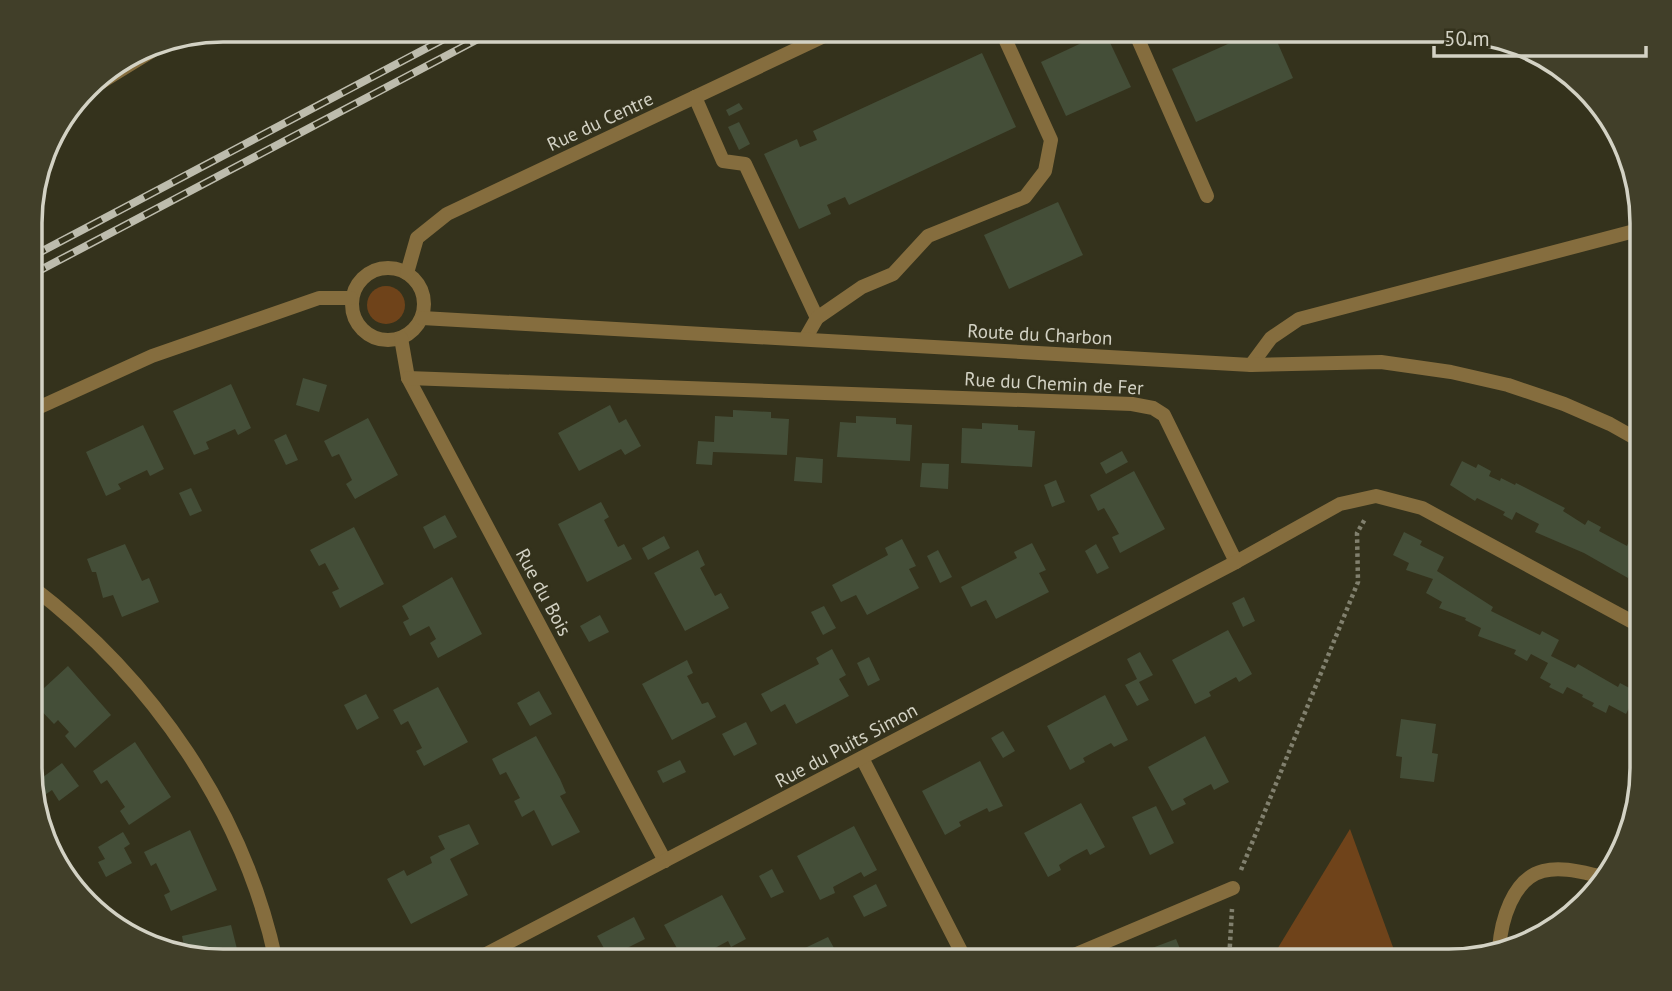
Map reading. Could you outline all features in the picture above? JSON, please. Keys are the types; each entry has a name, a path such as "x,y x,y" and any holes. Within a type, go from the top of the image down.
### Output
{"street":[{"name":"Rue du Centre","path":"407,273 417,238 447,214 811,42"},
{"path":"805,339 817,318 862,287 893,274 928,236 1025,197 1045,171 1051,140 1006,42"},
{"path":"1139,42 1207,196"},
{"path":"695,97 723,161 745,164 817,318"},
{"path":"1251,365 1271,338 1299,319 1630,232"},
{"path":"390,267 407,273 419,285 422,293 422,318 413,330 401,338 382,340 364,332 353,317 351,298 358,282 373,270 390,267"},
{"path":"42,406 152,356 319,298 351,298"},
{"name":"Route du Charbon","path":"422,318 1251,365 1381,362 1451,372 1508,385 1564,404 1630,435"},
{"name":"Rue du Bois","path":"401,338 408,378 665,861"},
{"name":"Rue du Chemin de Fer","path":"408,378 1132,404 1153,408 1164,415 1176,437 1236,562"},
{"path":"1236,562 1340,504 1376,496 1422,508 1630,620"},
{"name":"Rue du Puits Simon","path":"496,949 1236,562"},
{"path":"42,595 108,652 158,710 191,758 223,813 252,875 273,949"},
{"path":"862,758 960,949"},
{"path":"1499,942 1500,929 1510,900 1526,882 1541,872 1568,870 1595,875"},
{"path":"1088,949 1233,888"}],"path":[{"path":"1230,949 1233,888 1358,582 1357,533 1376,496"}],"shaded area":[{"path":"386,286 399,292 405,305 399,318 386,324 373,318 367,305 373,292"},
{"path":"1350,829 1394,949 1277,949"}],"building":[{"path":"1084,42 1110,42 1131,87 1066,116 1041,62"},
{"path":"1232,42 1277,42 1293,78 1196,122 1172,69"},
{"path":"982,53 1016,127 849,205 845,197 827,205 831,214 799,229 764,154 797,139 800,147 817,140 813,131"},
{"path":"739,103 743,109 729,116 726,110"},
{"path":"739,122 750,144 739,150 728,127"},
{"path":"1058,202 1083,255 1009,289 984,235"},
{"path":"303,378 327,385 319,412 296,405"},
{"path":"231,384 251,428 238,435 235,429 206,442 209,449 194,455 173,411"},
{"path":"610,405 619,423 626,419 641,446 625,455 621,449 579,471 558,433"},
{"path":"733,410 771,412 771,418 789,419 787,455 713,452 712,465 696,464 698,441 714,442 715,416 733,417"},
{"path":"856,416 896,418 896,424 912,425 910,461 837,457 840,422 856,423"},
{"path":"368,418 398,475 355,499 346,484 352,480 339,454 332,457 324,441"},
{"path":"982,423 1018,425 1018,430 1035,431 1032,467 961,463 962,428 982,429"},
{"path":"143,425 164,469 150,476 147,470 118,484 121,489 106,496 86,452"},
{"path":"286,434 298,460 286,465 274,440"},
{"path":"1122,451 1128,462 1106,474 1100,463"},
{"path":"796,457 823,459 822,483 794,481"},
{"path":"1462,461 1476,468 1478,464 1491,471 1489,476 1500,481 1501,478 1515,485 1516,483 1565,508 1563,511 1585,525 1588,520 1601,527 1599,531 1627,546 1630,541 1630,576 1628,578 1584,553 1535,532 1539,524 1516,512 1512,520 1503,515 1505,512 1477,498 1475,501 1450,485"},
{"path":"922,463 949,464 948,489 920,487"},
{"path":"1134,471 1165,529 1120,553 1112,537 1119,534 1104,508 1098,511 1090,495"},
{"path":"1056,480 1065,502 1052,507 1044,485"},
{"path":"191,488 202,511 190,516 179,493"},
{"path":"601,502 609,517 604,520 618,547 624,544 632,559 587,582 558,524"},
{"path":"445,515 457,537 434,549 423,527"},
{"path":"354,527 384,584 340,608 332,592 339,589 325,563 319,566 310,550"},
{"path":"1404,532 1422,541 1420,545 1444,557 1437,571 1493,607 1491,611 1540,635 1542,631 1559,640 1551,656 1575,668 1578,664 1618,687 1620,683 1630,688 1630,706 1626,714 1609,705 1606,713 1592,706 1594,703 1582,697 1583,695 1567,687 1563,694 1549,687 1551,684 1540,678 1548,663 1531,654 1527,661 1514,654 1516,650 1478,636 1481,628 1465,620 1466,618 1439,608 1442,602 1426,593 1433,579 1406,570 1409,563 1393,555"},
{"path":"664,536 670,548 648,560 642,548"},
{"path":"902,539 916,566 909,569 919,588 867,615 856,595 841,602 832,585 888,555 885,548"},
{"path":"1032,543 1046,570 1039,573 1049,592 996,619 986,600 971,607 961,587 1017,558 1014,552"},
{"path":"125,544 142,581 149,578 159,602 122,617 113,595 103,598 96,572 92,572 87,559"},
{"path":"1096,544 1109,568 1097,574 1085,551"},
{"path":"698,550 705,565 700,568 715,596 721,593 729,608 685,631 654,573"},
{"path":"938,550 952,577 940,583 927,556"},
{"path":"452,577 482,634 438,658 430,643 436,639 429,626 410,636 403,622 409,619 402,606"},
{"path":"1244,597 1255,621 1243,627 1232,603"},
{"path":"824,606 836,628 823,635 811,612"},
{"path":"600,615 609,632 589,642 580,626"},
{"path":"1228,630 1252,674 1239,682 1236,677 1209,692 1211,696 1195,704 1172,660"},
{"path":"832,649 846,675 839,679 849,696 796,724 785,704 771,712 761,694 819,664 816,658"},
{"path":"1140,652 1153,675 1139,682 1149,700 1137,706 1125,685 1137,679 1127,659"},
{"path":"869,657 880,680 868,686 857,663"},
{"path":"687,660 693,673 687,676 702,704 708,702 716,717 672,740 642,684"},
{"path":"68,666 111,715 75,748 65,736 69,732 58,720 54,724 42,711 42,690"},
{"path":"438,687 468,742 424,766 416,751 422,748 408,721 401,725 393,710"},
{"path":"539,691 552,714 530,726 517,703"},
{"path":"366,694 379,718 357,730 344,705"},
{"path":"1105,695 1128,740 1114,747 1111,743 1083,758 1085,762 1070,770 1047,726"},
{"path":"1401,719 1436,724 1432,753 1438,754 1434,782 1400,778 1402,757 1396,756"},
{"path":"746,722 757,744 734,756 722,734"},
{"path":"1003,731 1015,751 1003,758 991,738"},
{"path":"536,736 560,779 566,793 560,796 580,832 552,846 534,810 522,817 514,801 520,798 506,772 500,775 492,759"},
{"path":"1205,736 1229,782 1214,790 1211,784 1183,799 1186,804 1172,811 1148,767"},
{"path":"135,742 171,797 129,825 120,811 125,807 107,780 101,784 93,771"},
{"path":"680,760 686,772 663,783 657,771"},
{"path":"980,761 1003,806 989,812 987,808 959,822 961,826 945,835 922,791"},
{"path":"62,763 79,786 59,801 52,790 44,795 43,777"},
{"path":"1081,803 1105,847 1090,855 1087,849 1059,865 1061,870 1048,877 1024,833"},
{"path":"1156,806 1174,843 1150,855 1132,817"},
{"path":"469,824 479,844 450,859 468,895 411,924 387,879 404,870 407,876 432,863 430,857 445,849 438,836"},
{"path":"854,826 877,870 864,877 861,872 833,887 835,893 820,900 797,856"},
{"path":"190,830 217,890 171,911 164,895 170,892 156,863 151,866 144,852"},
{"path":"123,832 130,844 124,848 132,863 106,877 98,862 105,859 98,847"},
{"path":"772,869 784,892 771,898 759,876"},
{"path":"876,884 887,906 864,917 853,896"},
{"path":"722,895 746,939 731,947 728,941 713,949 677,949 664,925"},
{"path":"634,917 645,939 625,949 604,949 597,936"},
{"path":"231,925 237,949 184,944 182,936"},
{"path":"828,937 834,949 803,949"},
{"path":"1176,939 1180,949 1152,949"}],"railway":[{"path":"42,251 438,42"},
{"path":"42,269 472,42"}]}
